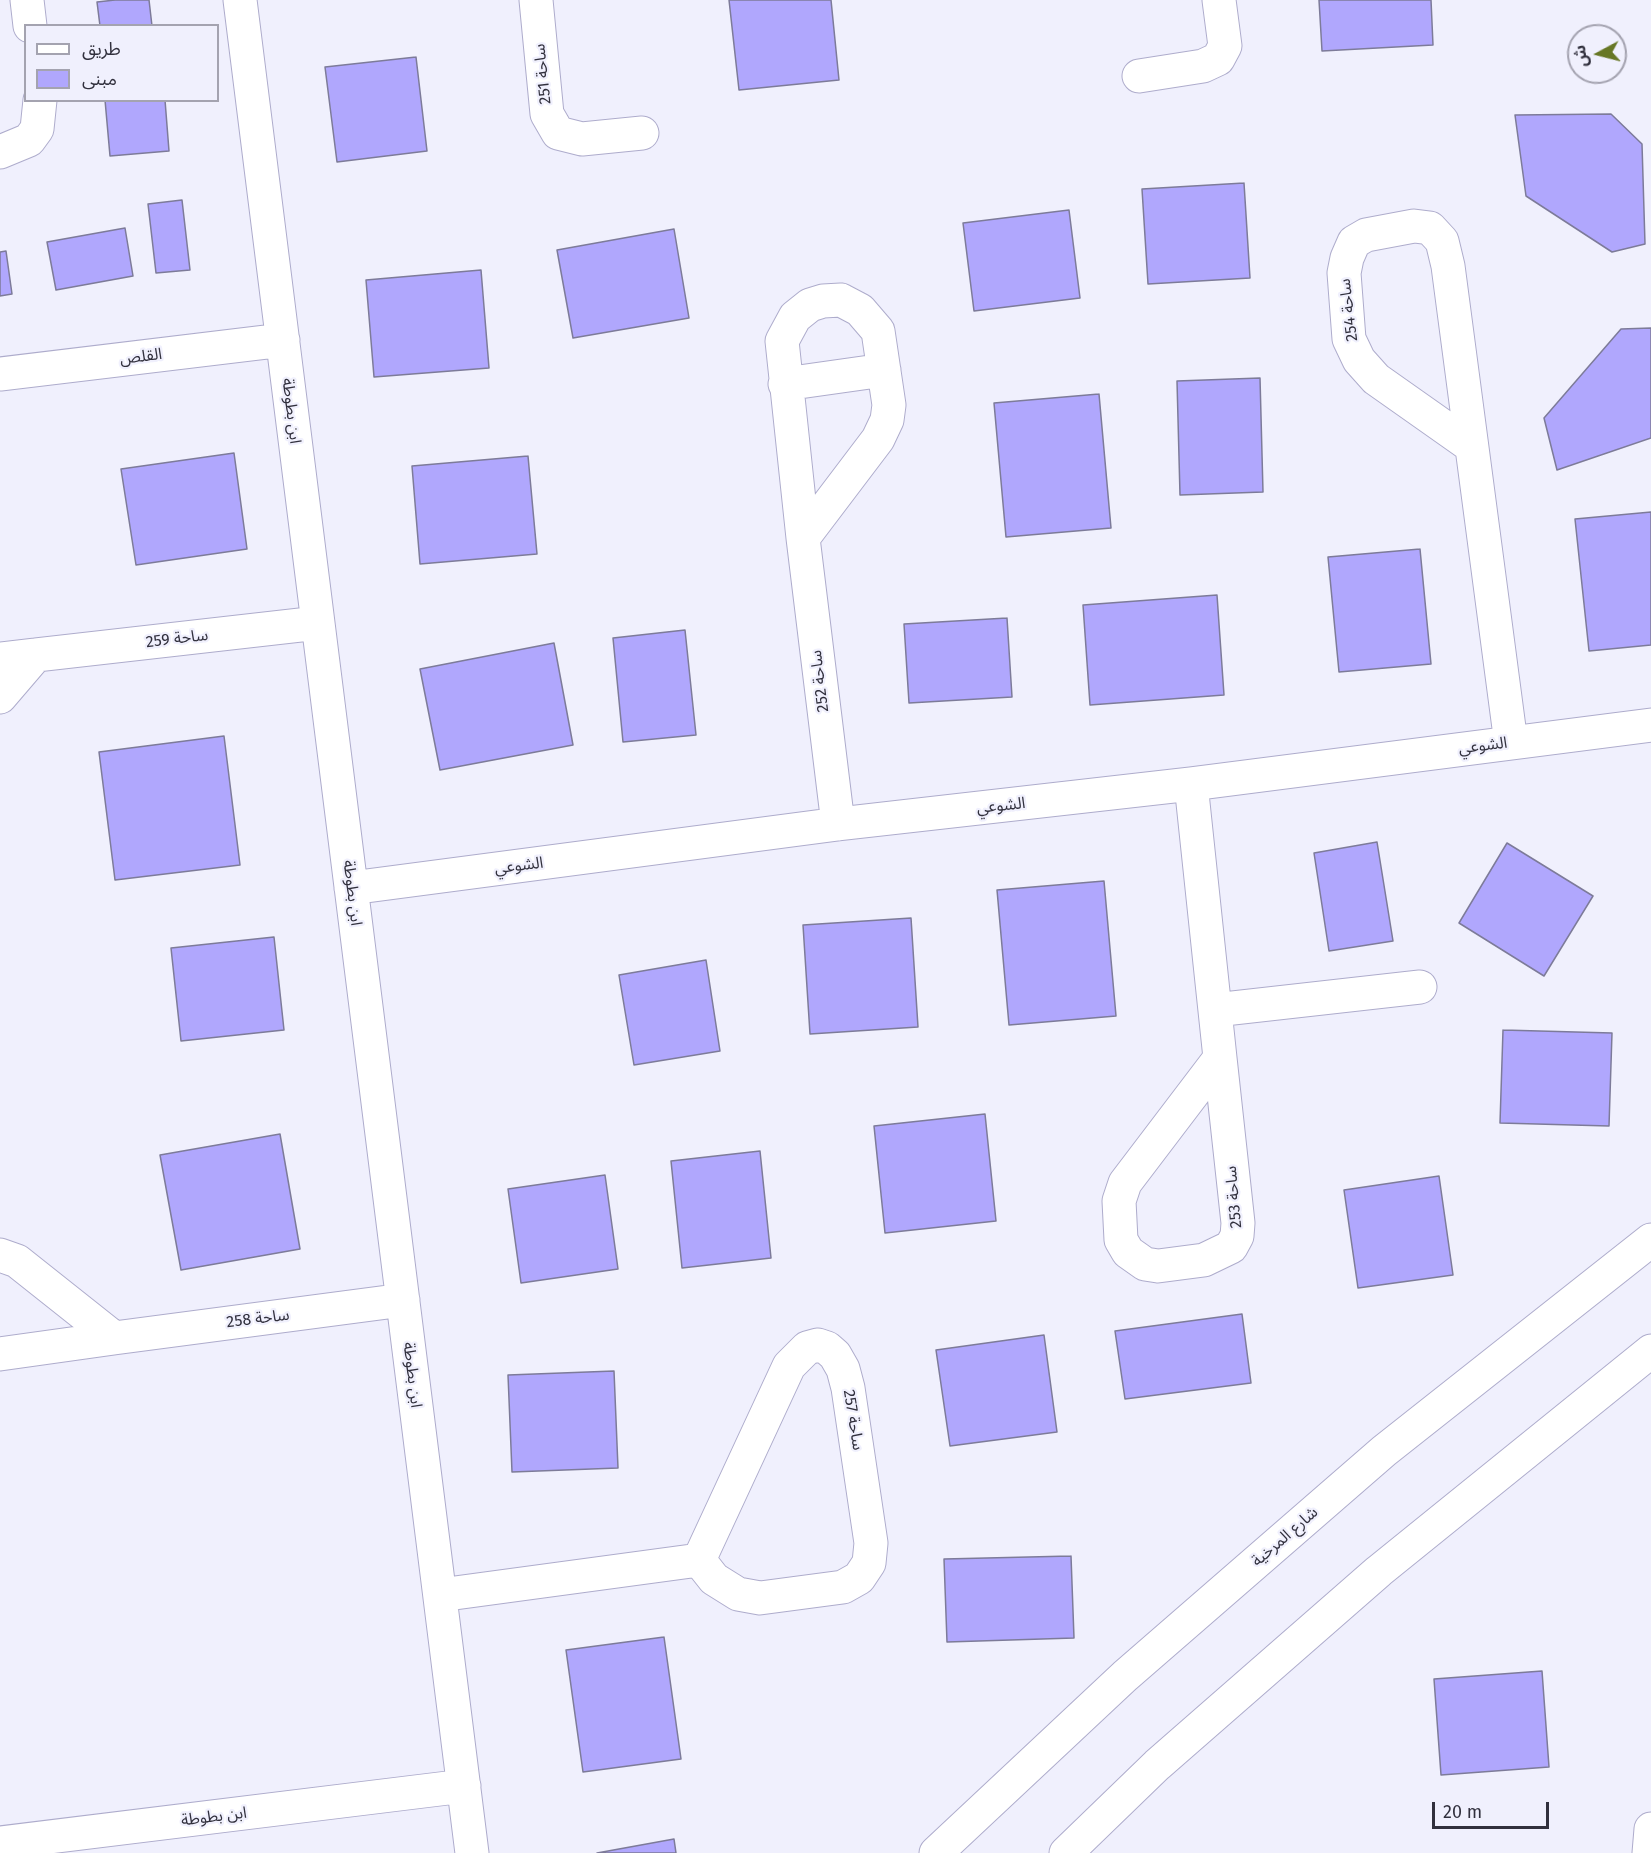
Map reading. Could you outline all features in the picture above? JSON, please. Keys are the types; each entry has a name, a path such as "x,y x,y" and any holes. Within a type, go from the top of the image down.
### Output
{"main road":[{"path":"27,0 30,24"},
{"name":"ابن بطوطة","path":"240,0 472,1853"},
{"name":"ساحة 251","path":"536,0 548,114 558,133 582,139 642,134"},
{"path":"1139,76 1203,66 1218,59 1225,46 1219,0"},
{"path":"0,152 29,140 37,129 40,102"},
{"name":"ساحة 254","path":"1471,446 1376,379 1359,360 1349,339 1344,273 1347,258 1354,243 1366,235 1414,226 1430,228 1442,241 1448,266 1511,743"},
{"name":"ساحة 252","path":"803,538 878,439 887,420 889,405 878,331 860,310 842,300 823,301 810,305 795,316 782,341 785,384 803,538 838,824"},
{"name":"القلص","path":"0,374 283,340"},
{"path":"785,384 884,370"},
{"name":"ساحة 259","path":"0,659 318,623"},
{"path":"0,697 36,655"},
{"name":"الشوعي","path":"351,888 838,824 1191,784 1651,725"},
{"name":"ساحة 253","path":"1191,784 1238,1223 1237,1236 1231,1247 1204,1260 1158,1266 1145,1264 1128,1252 1121,1239 1119,1201 1125,1183 1220,1058"},
{"path":"1215,1010 1420,987"},
{"name":"شارع المرخية","path":"936,1853 1125,1676 1384,1451 1651,1240"},
{"path":"0,1255 17,1261 114,1338"},
{"name":"ساحة 258","path":"0,1354 403,1300"},
{"name":"ساحة 257","path":"818,1345 827,1347 843,1369 848,1388 871,1544 869,1563 859,1578 843,1587 760,1598 727,1590 699,1560 789,1366 807,1348 818,1345"},
{"path":"1066,1853 1157,1765 1379,1571 1651,1351"},
{"path":"440,1595 699,1560"},
{"name":"ابن بطوطة","path":"0,1843 464,1786"},
{"path":"1649,1853 1651,1829"}],"building":[{"path":"149,0 152,24 100,24 97,2"},
{"path":"729,0 831,0 839,80 739,90"},
{"path":"1319,0 1431,0 1433,45 1322,51"},
{"path":"416,57 427,151 337,162 325,67"},
{"path":"105,102 165,102 169,151 110,156"},
{"path":"1611,114 1642,144 1645,244 1612,252 1526,196 1515,115"},
{"path":"1244,183 1250,278 1148,284 1142,189"},
{"path":"182,200 190,270 156,273 148,204"},
{"path":"1069,210 1080,298 974,311 963,223"},
{"path":"125,228 133,276 56,290 47,242"},
{"path":"674,229 689,318 573,338 557,250"},
{"path":"6,251 12,294 0,296 0,252"},
{"path":"481,270 489,368 374,377 366,280"},
{"path":"1651,328 1651,438 1557,470 1544,418 1621,329"},
{"path":"1260,378 1263,492 1180,495 1177,381"},
{"path":"1099,394 1111,528 1006,537 994,403"},
{"path":"234,453 247,549 136,565 121,469"},
{"path":"528,456 537,554 420,564 412,466"},
{"path":"1651,512 1651,645 1589,651 1575,519"},
{"path":"1420,549 1431,664 1339,672 1328,557"},
{"path":"1217,595 1224,695 1090,705 1083,605"},
{"path":"1007,618 1012,697 909,703 904,624"},
{"path":"685,630 696,735 623,742 613,638"},
{"path":"554,643 573,745 440,770 420,669"},
{"path":"224,736 240,865 115,880 99,752"},
{"path":"1377,842 1393,941 1329,951 1314,853"},
{"path":"1507,843 1593,896 1544,976 1459,923"},
{"path":"1104,881 1116,1016 1009,1025 997,890"},
{"path":"911,918 918,1027 810,1034 803,925"},
{"path":"274,937 284,1030 181,1041 171,948"},
{"path":"706,960 720,1051 634,1065 619,975"},
{"path":"1503,1030 1612,1033 1609,1126 1500,1123"},
{"path":"985,1114 996,1221 885,1233 874,1126"},
{"path":"280,1134 300,1249 181,1270 160,1155"},
{"path":"760,1151 771,1258 682,1268 671,1161"},
{"path":"605,1175 618,1269 521,1283 508,1189"},
{"path":"1439,1176 1453,1275 1358,1288 1344,1190"},
{"path":"1242,1314 1251,1383 1125,1399 1115,1331"},
{"path":"1044,1335 1057,1432 950,1446 936,1350"},
{"path":"614,1371 618,1468 512,1472 508,1375"},
{"path":"1071,1556 1074,1638 947,1642 944,1559"},
{"path":"664,1637 681,1759 583,1772 566,1650"},
{"path":"1542,1671 1549,1767 1441,1775 1434,1679"},
{"path":"674,1839 676,1853 597,1853"}]}
